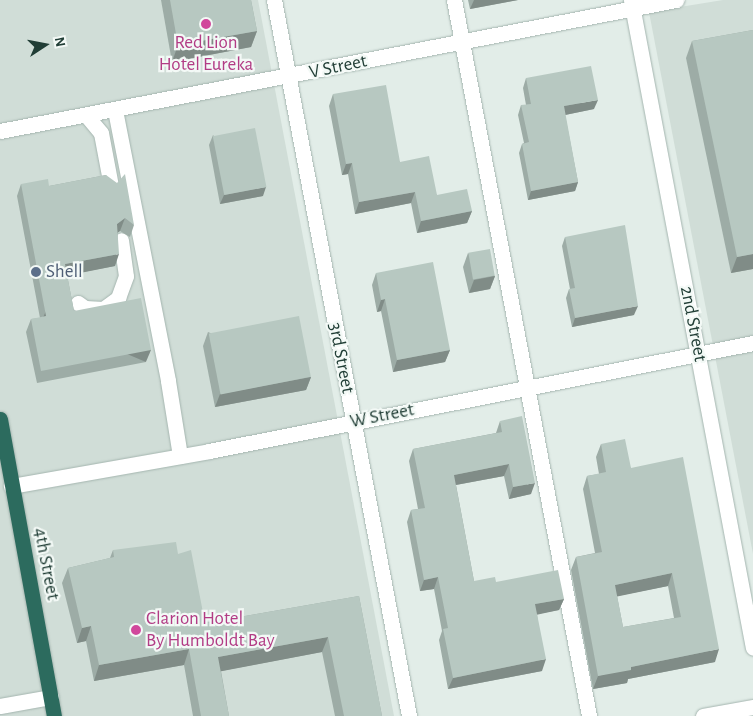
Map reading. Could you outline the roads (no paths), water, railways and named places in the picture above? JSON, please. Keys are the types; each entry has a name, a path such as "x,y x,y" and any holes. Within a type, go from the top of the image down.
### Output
{"highway":[{"name":"4th Street","path":"0,419 54,716"}],"street":[{"name":"3rd Street","path":"274,0 409,716"},
{"path":"454,0 589,716"},
{"name":"V Street","path":"0,131 288,77 462,42 632,4 676,0"},
{"name":"2nd Street","path":"632,4 753,648"},
{"path":"115,110 168,381 180,456"},
{"path":"86,114 101,133 111,186"},
{"path":"78,303 85,308 103,308 118,298 126,276 122,240"},
{"name":"W Street","path":"11,486 180,456 753,343"},
{"path":"0,706 51,697"},
{"path":"703,716 753,708"}],"place":[{"name":"Red Lion Hotel Eureka","path":"206,24"},
{"name":"Shell","path":"36,272"},
{"name":"Clarion Hotel By Humboldt Bay","path":"136,630"}]}
